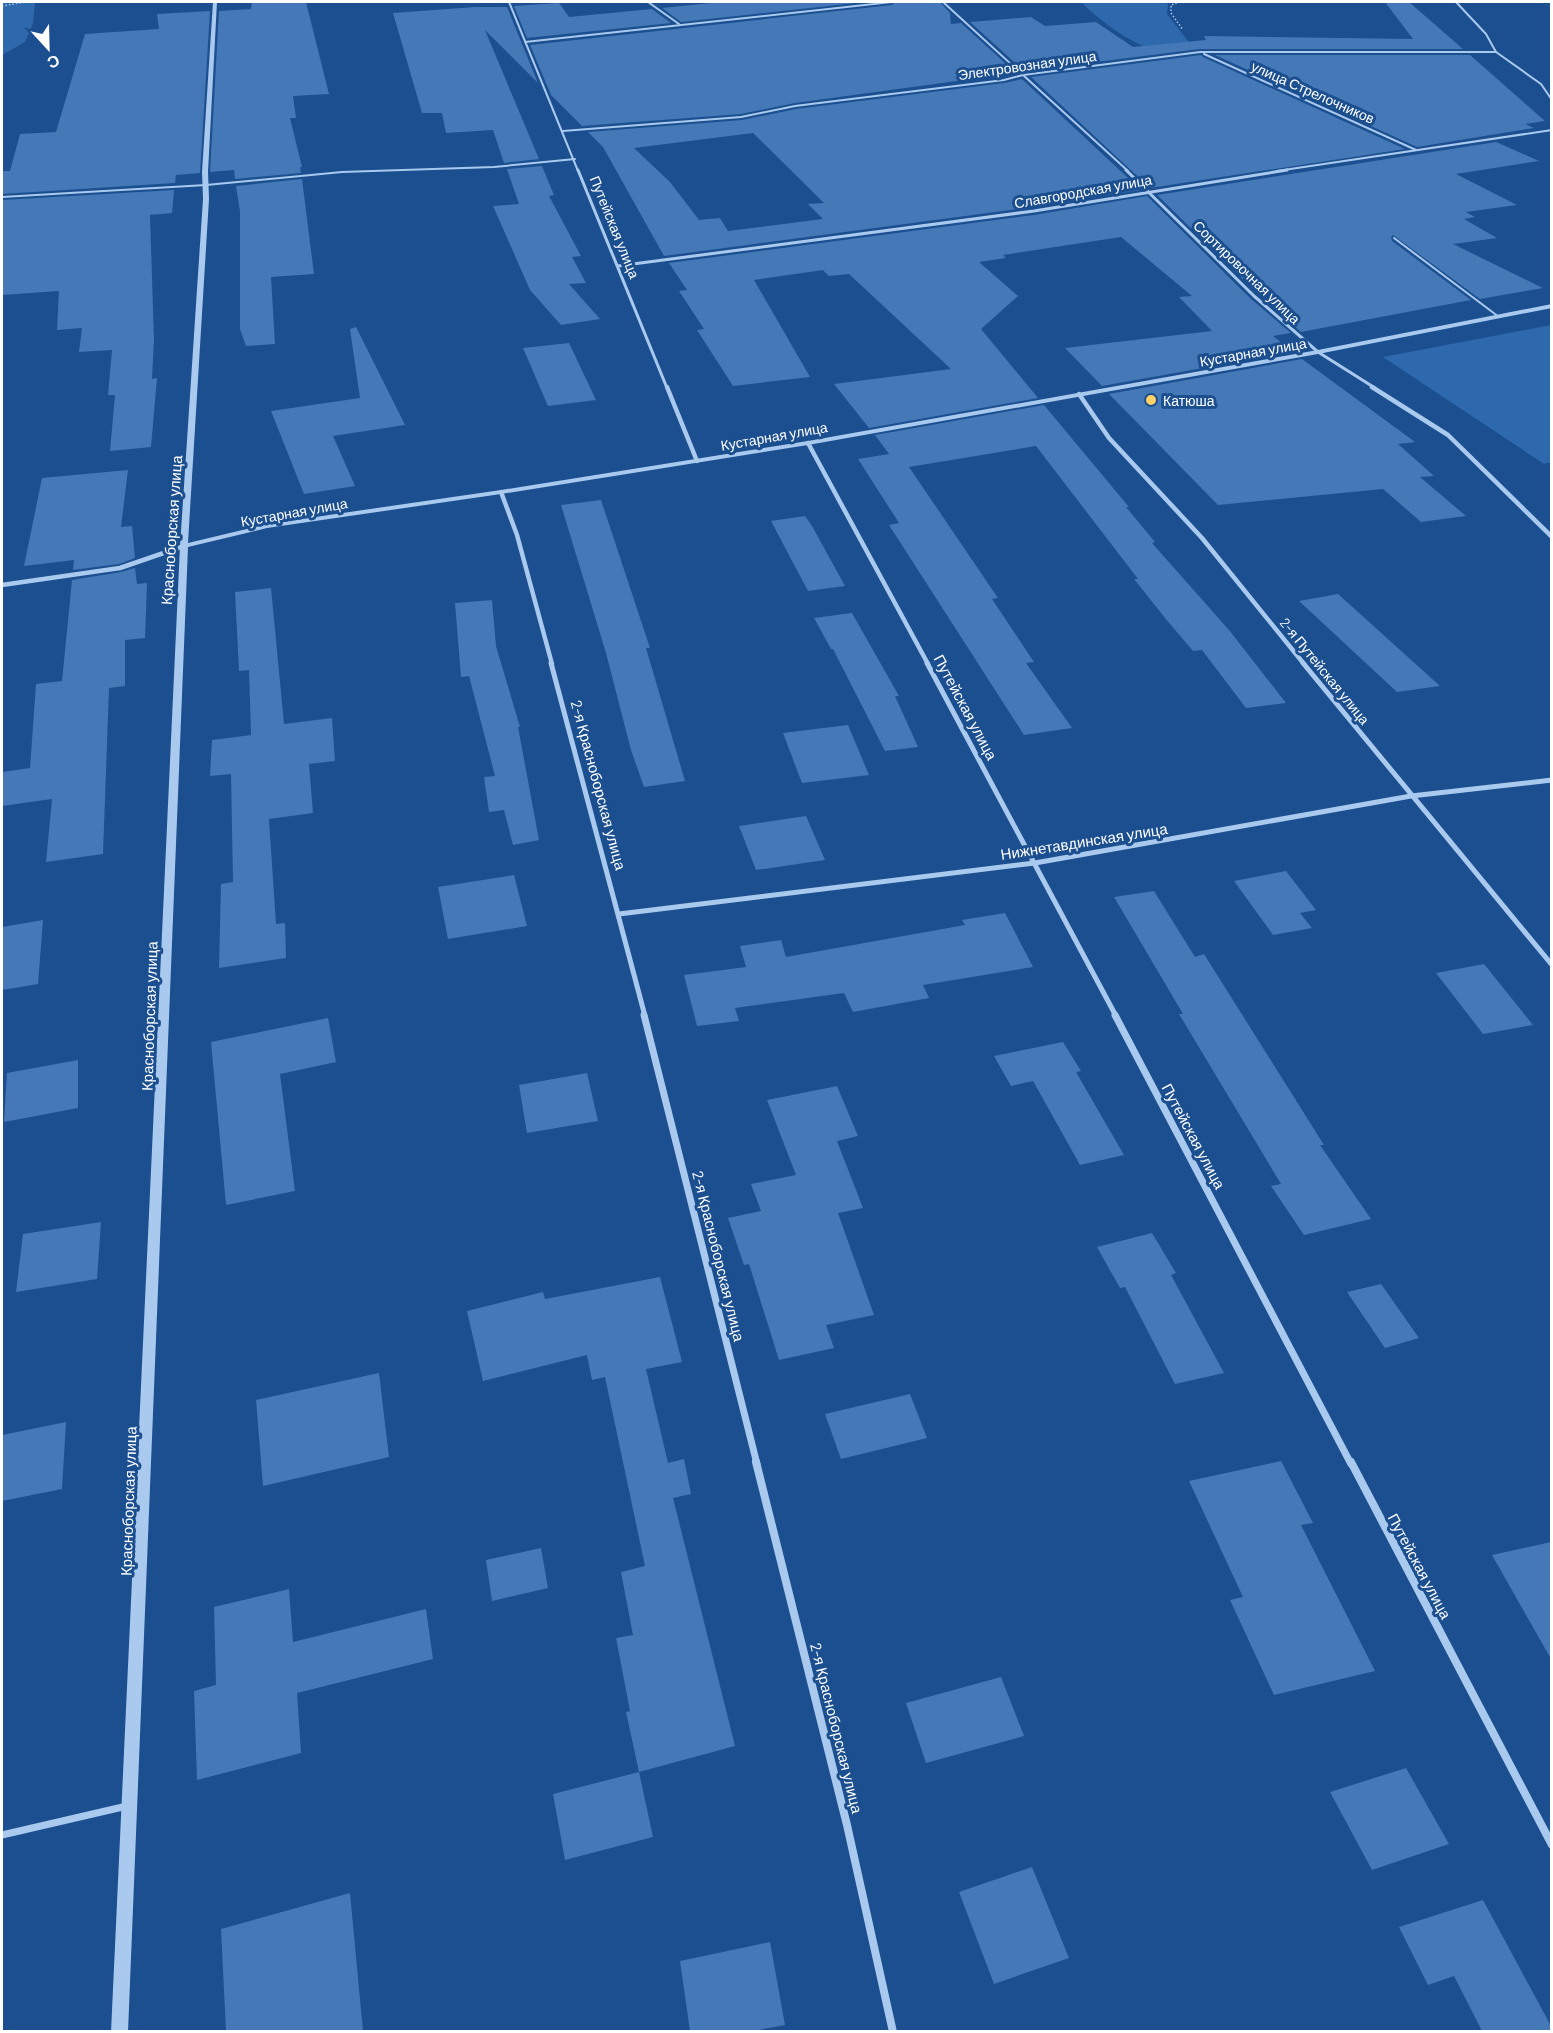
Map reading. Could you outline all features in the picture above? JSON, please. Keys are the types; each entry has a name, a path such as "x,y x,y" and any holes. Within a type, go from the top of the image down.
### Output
{"street":[{"name":"Красноборская улица","path":"119,2031 184,546 193,423 215,2"},
{"name":"Путейская улица","path":"509,2 697,461"},
{"path":"525,42 892,2"},
{"name":"Сортировочная улица","path":"943,2 1150,191 1254,297 1318,352 1448,435 1551,537"},
{"path":"1456,2 1486,34 1496,52 1541,84 1551,100"},
{"name":"Электровозная улица","path":"563,131 741,117 795,106 1004,80 1023,75 1200,52 1496,52"},
{"name":"улица Стрелочников","path":"1200,52 1417,151"},
{"name":"Славгородская улица","path":"618,266 1034,211 1150,191 1551,130"},
{"name":"Кустарная улица","path":"2,585 120,568 184,546 267,526 501,492 808,443 1318,352 1551,306"},
{"name":"2-я Путейская улица","path":"1079,394 1109,438 1202,538 1551,965"},
{"name":"Путейская улица","path":"808,443 1035,863 1551,1845"},
{"name":"2-я Красноборская улица","path":"501,492 518,535 619,914 847,1825 892,2031"},
{"name":"Нижнетавдинская улица","path":"619,914 1035,863 1411,796 1551,780"}],"lane":[{"path":"648,2 679,24"},
{"path":"864,2 869,4"},
{"path":"2,197 206,185 342,172 494,167 574,159"},
{"path":"1394,238 1499,317"},
{"path":"2,1835 130,1805"}],"path":[{"path":"2,6 25,2"},
{"path":"1180,2 1171,5 1171,13 1200,52"}],"shaded area":[{"path":"2,2 35,3 33,23 25,42 2,55"},
{"path":"1081,2 1163,2 1168,4 1167,14 1191,45 1162,49 1144,46 1114,30"},
{"path":"1551,325 1551,462 1544,464 1383,357"}],"building":[{"path":"252,2 306,2 329,94 293,96 296,118 290,118 302,167 300,167 301,173 235,179 234,170 210,172 219,11 251,9"},
{"path":"722,2 865,2 681,22 662,8"},
{"path":"895,2 940,2 950,13 951,24 961,23 1016,73 795,103 741,114 582,126 551,95 530,45 892,5"},
{"path":"1385,2 1409,2 1463,49 1200,49 1024,71 970,22 1031,17 1045,26 1096,22 1133,47 1206,40 1204,36 1413,39"},
{"path":"559,3 569,17 652,9 671,23 527,38 514,6"},
{"path":"507,7 538,83 485,30 539,159 504,163 493,130 446,133 442,113 422,113 393,13"},
{"path":"210,11 200,173 176,175 175,183 2,194 2,171 10,171 20,134 56,132 85,34 159,29 157,14"},
{"path":"1201,55 1405,149 1150,188 1031,77"},
{"path":"1215,55 1470,55 1545,121 1525,124 1534,128 1417,147"},
{"path":"1022,79 1141,190 1033,207 664,256 603,147 588,132 742,120 796,109","holes":["753,133 824,203 808,204 823,219 728,231 720,218 699,220 670,182 634,148"]},
{"path":"1496,142 1539,161 1456,174 1517,205 1466,212 1475,217 1464,219 1497,238 1453,244 1543,288 1480,299 1393,235 1392,241 1471,300 1301,332 1257,293 1157,195"},
{"path":"542,166 554,195 549,196 581,256 572,257 586,283 569,284 600,319 561,325 530,290 493,206 519,204 507,169"},
{"path":"302,179 314,274 271,277 275,344 246,346 240,329 240,211 236,186"},
{"path":"174,190 172,213 150,215 154,339 152,379 157,378 151,447 110,451 115,395 108,395 112,350 79,352 82,328 57,330 59,291 2,295 2,200"},
{"path":"1147,196 1251,299 1291,333 1273,336 1293,352 1102,386 1065,348 1212,331 1179,297 1192,296 1121,237 1003,255 1006,258 979,262 1018,296 981,329 1038,398 869,428 834,384 951,369 849,274 829,276 823,270 754,280 810,377 733,386 697,330 704,329 679,291 687,290 669,263 1034,215"},
{"path":"356,327 405,425 333,436 355,486 304,494 271,411 360,398 350,329"},
{"path":"569,343 596,400 548,406 523,348"},
{"path":"1302,359 1415,442 1398,444 1434,476 1420,477 1466,516 1421,522 1383,489 1218,505 1109,394"},
{"path":"1044,405 1129,507 1126,507 1155,542 1152,543 1229,630 1286,703 1246,708 1202,650 1193,651 1165,618 1134,579 1138,579 1036,446 909,467 998,598 992,599 1034,662 1026,663 1072,728 1024,735 889,525 899,523 858,459 889,454 875,435"},
{"path":"128,470 121,527 132,526 135,558 119,564 73,570 74,560 24,566 42,478"},
{"path":"601,500 650,648 646,648 685,781 644,787 631,750 606,653 561,505"},
{"path":"805,516 845,586 808,591 771,521"},
{"path":"135,568 137,584 147,583 145,638 125,640 125,686 109,688 103,854 46,862 52,799 2,806 2,772 30,768 36,684 62,681 72,580"},
{"path":"271,588 284,724 332,718 335,761 309,764 313,813 269,819 276,924 285,923 286,958 219,968 221,884 233,882 231,774 210,776 212,740 251,735 249,670 239,671 235,592"},
{"path":"1338,594 1440,686 1397,692 1299,601"},
{"path":"492,600 496,646 520,727 518,727 539,840 513,845 504,810 489,812 484,777 495,776 469,676 461,677 455,603"},
{"path":"852,613 899,696 895,696 918,747 885,751 833,649 814,618"},
{"path":"848,725 869,775 802,783 783,733"},
{"path":"806,816 825,860 756,870 739,826"},
{"path":"1286,871 1316,910 1300,913 1312,928 1273,935 1234,881"},
{"path":"514,875 527,926 448,939 438,887"},
{"path":"1154,891 1195,957 1204,954 1324,1145 1320,1145 1371,1219 1304,1235 1271,1186 1281,1184 1179,1014 1183,1014 1114,897"},
{"path":"1005,913 1033,967 923,985 929,998 853,1012 844,993 735,1008 739,1021 697,1026 684,975 746,967 740,946 781,940 786,957 965,925 962,920"},
{"path":"43,920 38,984 2,990 2,927"},
{"path":"1484,964 1533,1025 1483,1034 1436,973"},
{"path":"328,1018 336,1062 280,1074 295,1191 226,1205 211,1042"},
{"path":"1063,1042 1081,1071 1076,1072 1124,1155 1080,1165 1033,1081 1011,1086 994,1056"},
{"path":"78,1060 78,1108 4,1122 7,1073"},
{"path":"587,1073 598,1121 527,1133 519,1085"},
{"path":"837,1086 858,1136 837,1141 863,1208 838,1213 874,1315 826,1325 834,1348 779,1360 749,1264 744,1265 728,1218 761,1211 751,1184 796,1175 767,1100"},
{"path":"101,1222 97,1279 16,1292 23,1234"},
{"path":"1152,1233 1176,1273 1171,1275 1224,1373 1175,1384 1125,1287 1120,1288 1097,1247"},
{"path":"660,1277 682,1362 646,1369 668,1463 684,1459 691,1494 673,1498 735,1746 639,1772 626,1712 630,1711 616,1638 633,1635 621,1572 645,1566 605,1377 592,1380 587,1355 483,1381 467,1311 543,1292 545,1299"},
{"path":"1381,1284 1419,1338 1385,1348 1347,1292"},
{"path":"379,1373 389,1457 263,1486 256,1400"},
{"path":"910,1394 927,1438 841,1459 825,1414"},
{"path":"66,1422 62,1489 2,1501 2,1435"},
{"path":"1281,1461 1313,1523 1301,1525 1375,1671 1274,1695 1230,1600 1243,1597 1189,1481"},
{"path":"1551,1542 1551,1659 1492,1555"},
{"path":"541,1548 548,1588 492,1601 486,1560"},
{"path":"289,1589 293,1642 426,1609 433,1659 297,1693 301,1753 197,1780 194,1691 216,1685 214,1607"},
{"path":"1001,1677 1024,1736 926,1763 906,1703"},
{"path":"1406,1768 1449,1844 1372,1870 1330,1792"},
{"path":"639,1772 653,1837 565,1860 553,1794"},
{"path":"1032,1867 1069,1958 994,1984 959,1892"},
{"path":"350,1893 363,2031 226,2031 221,1929"},
{"path":"1483,1900 1551,2026 1551,2031 1482,2031 1454,1976 1428,1985 1399,1927"},
{"path":"770,1942 785,2025 753,2031 690,2031 680,1961"}],"place":[{"name":"Катюша","path":"1151,400"}]}
